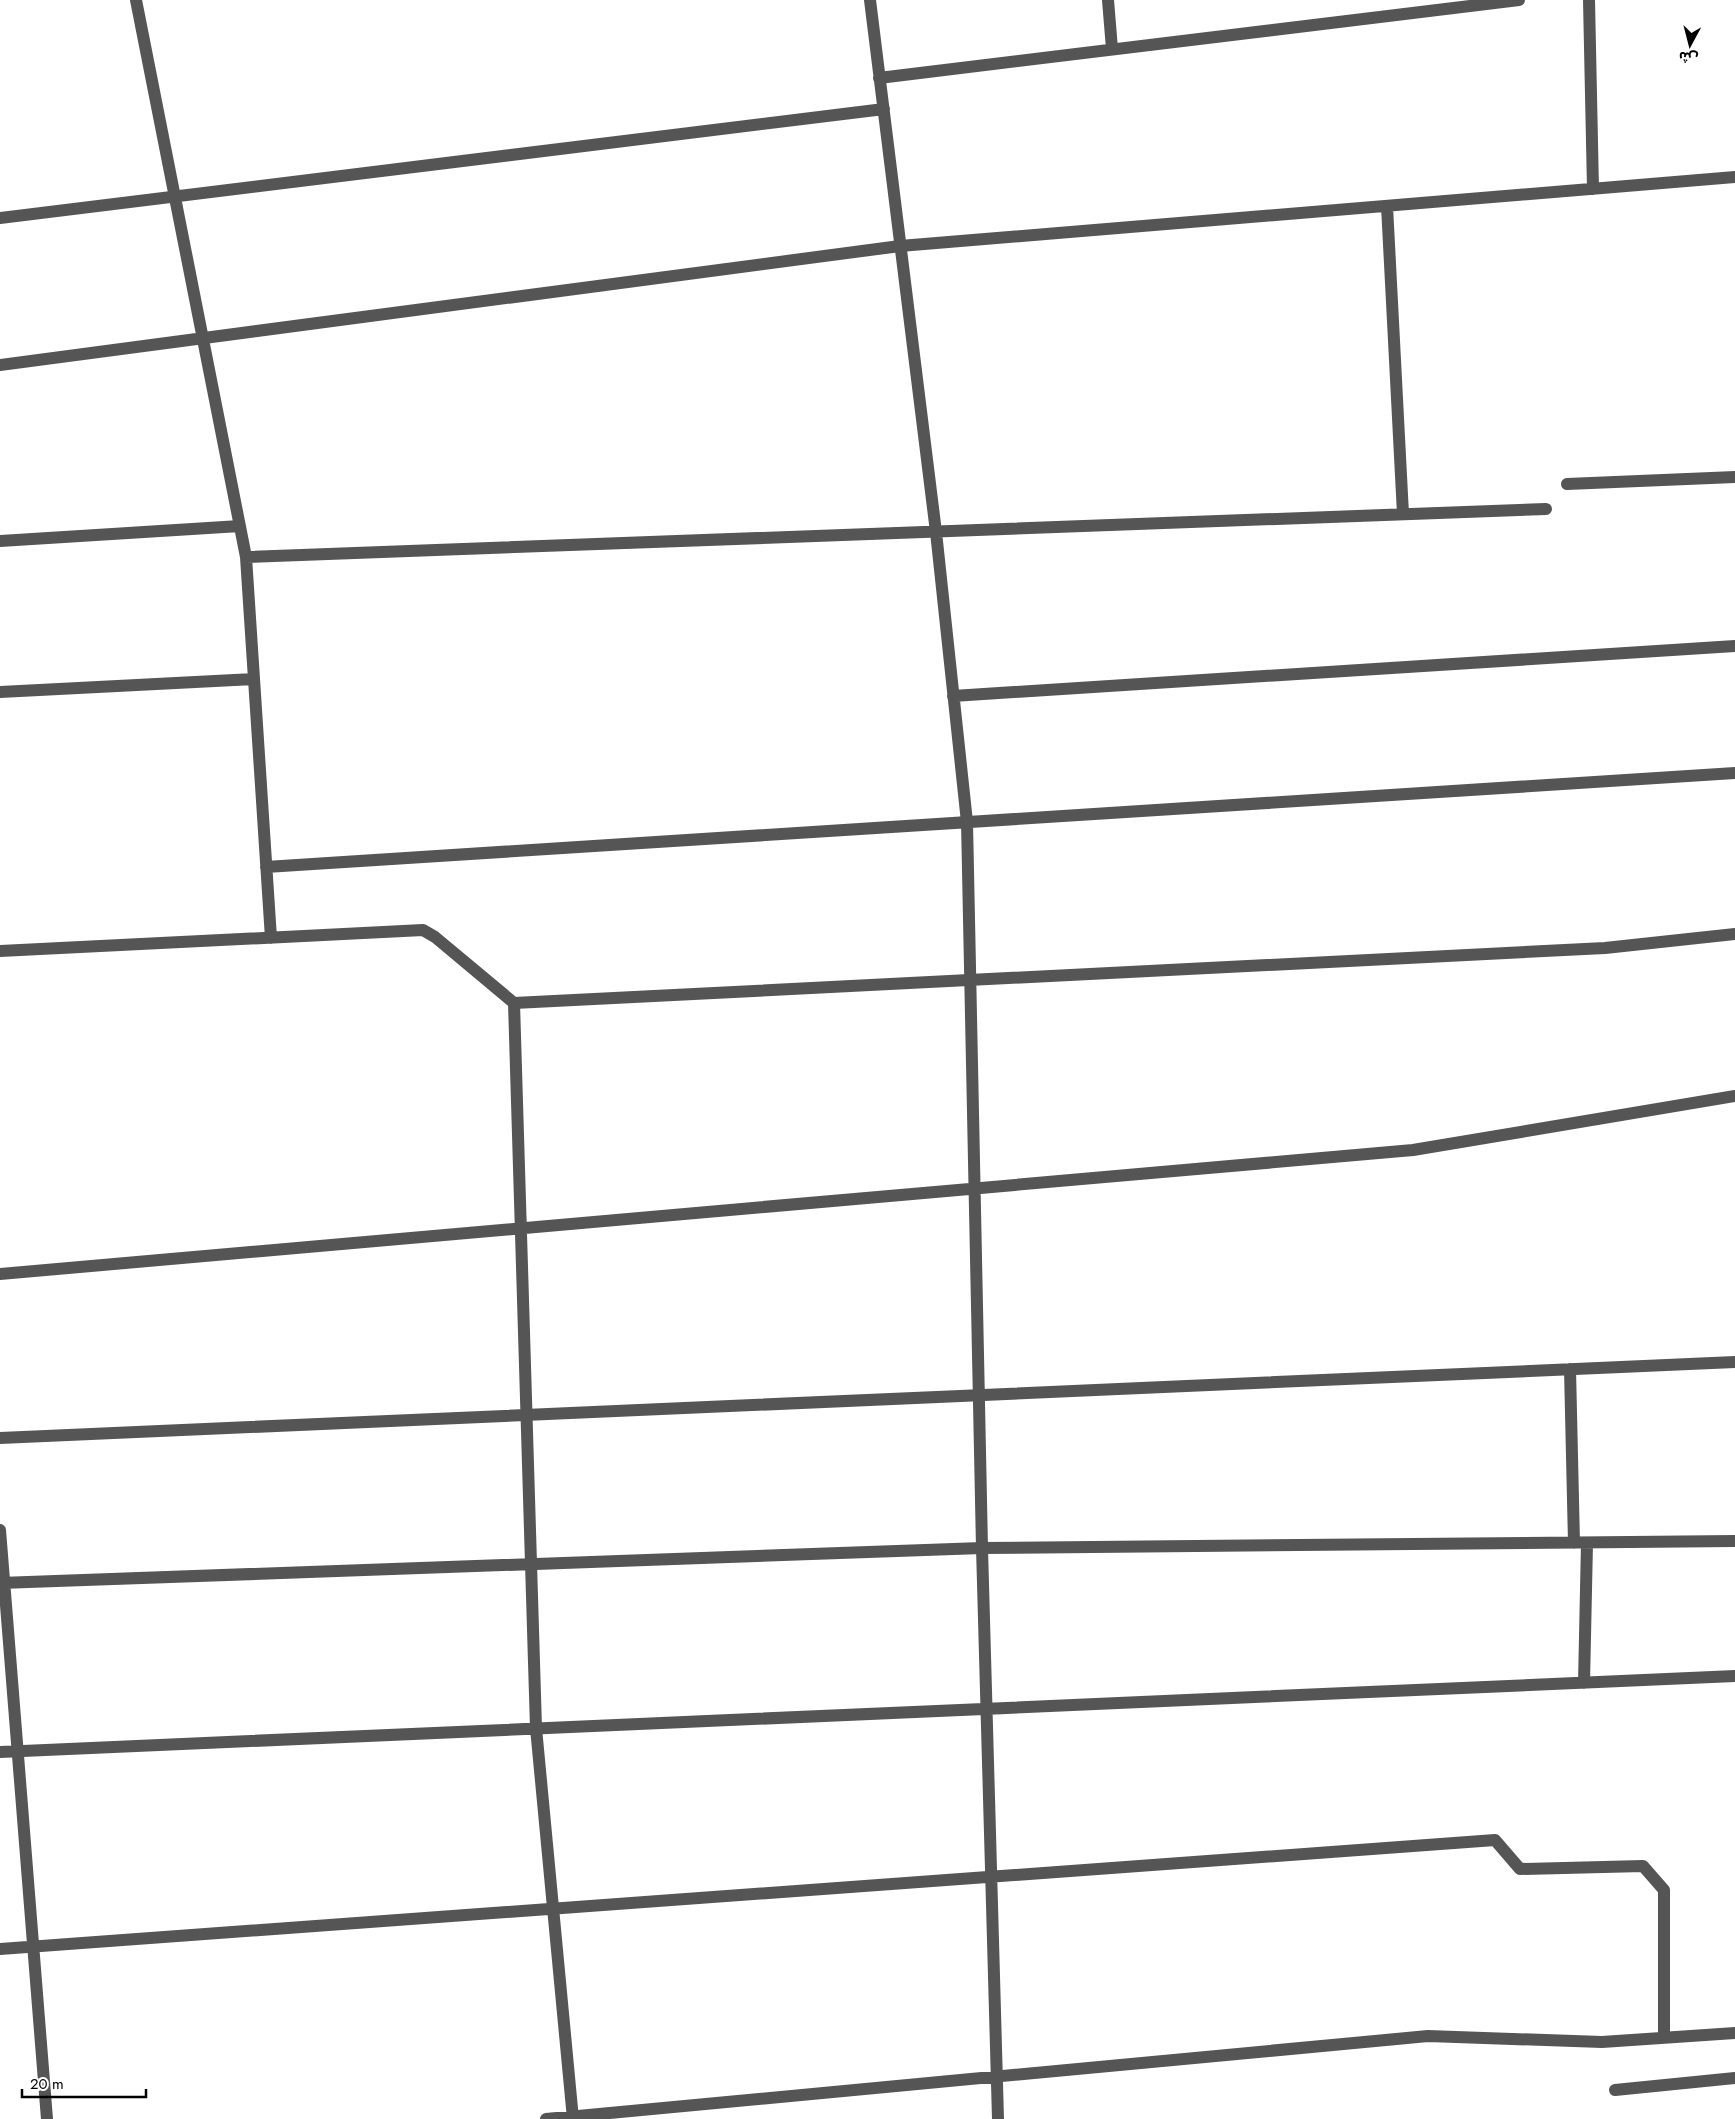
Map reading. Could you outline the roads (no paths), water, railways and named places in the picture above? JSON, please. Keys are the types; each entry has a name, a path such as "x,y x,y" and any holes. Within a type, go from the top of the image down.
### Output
{"street":[{"path":"136,0 246,557 270,938"},
{"path":"870,0 936,532 967,822 982,1548 998,2119"},
{"path":"1108,0 1112,50"},
{"path":"879,78 1519,0"},
{"path":"1589,0 1593,188"},
{"path":"0,218 884,109"},
{"path":"0,365 900,246 1735,177"},
{"path":"1388,206 1403,514"},
{"path":"1567,484 1735,477"},
{"path":"246,557 1546,508"},
{"path":"0,541 240,526"},
{"path":"954,696 1735,646"},
{"path":"0,692 254,679"},
{"path":"266,867 1735,773"},
{"path":"0,951 423,930 435,937 514,1003 1605,948 1735,934"},
{"path":"514,1003 536,1728 572,2118"},
{"path":"0,1274 1413,1150 1735,1096"},
{"path":"0,1438 1735,1362"},
{"path":"1570,1369 1580,1543 1584,1682"},
{"path":"0,1530 2,1583 18,1751 47,2119"},
{"path":"2,1583 982,1548 1735,1541"},
{"path":"0,1752 1735,1676"},
{"path":"0,1948 1495,1840 1520,1869 1643,1866 1664,1890 1664,2038"},
{"path":"546,2119 1428,2036 1602,2042 1735,2033"},
{"path":"1615,2090 1735,2078"}]}
